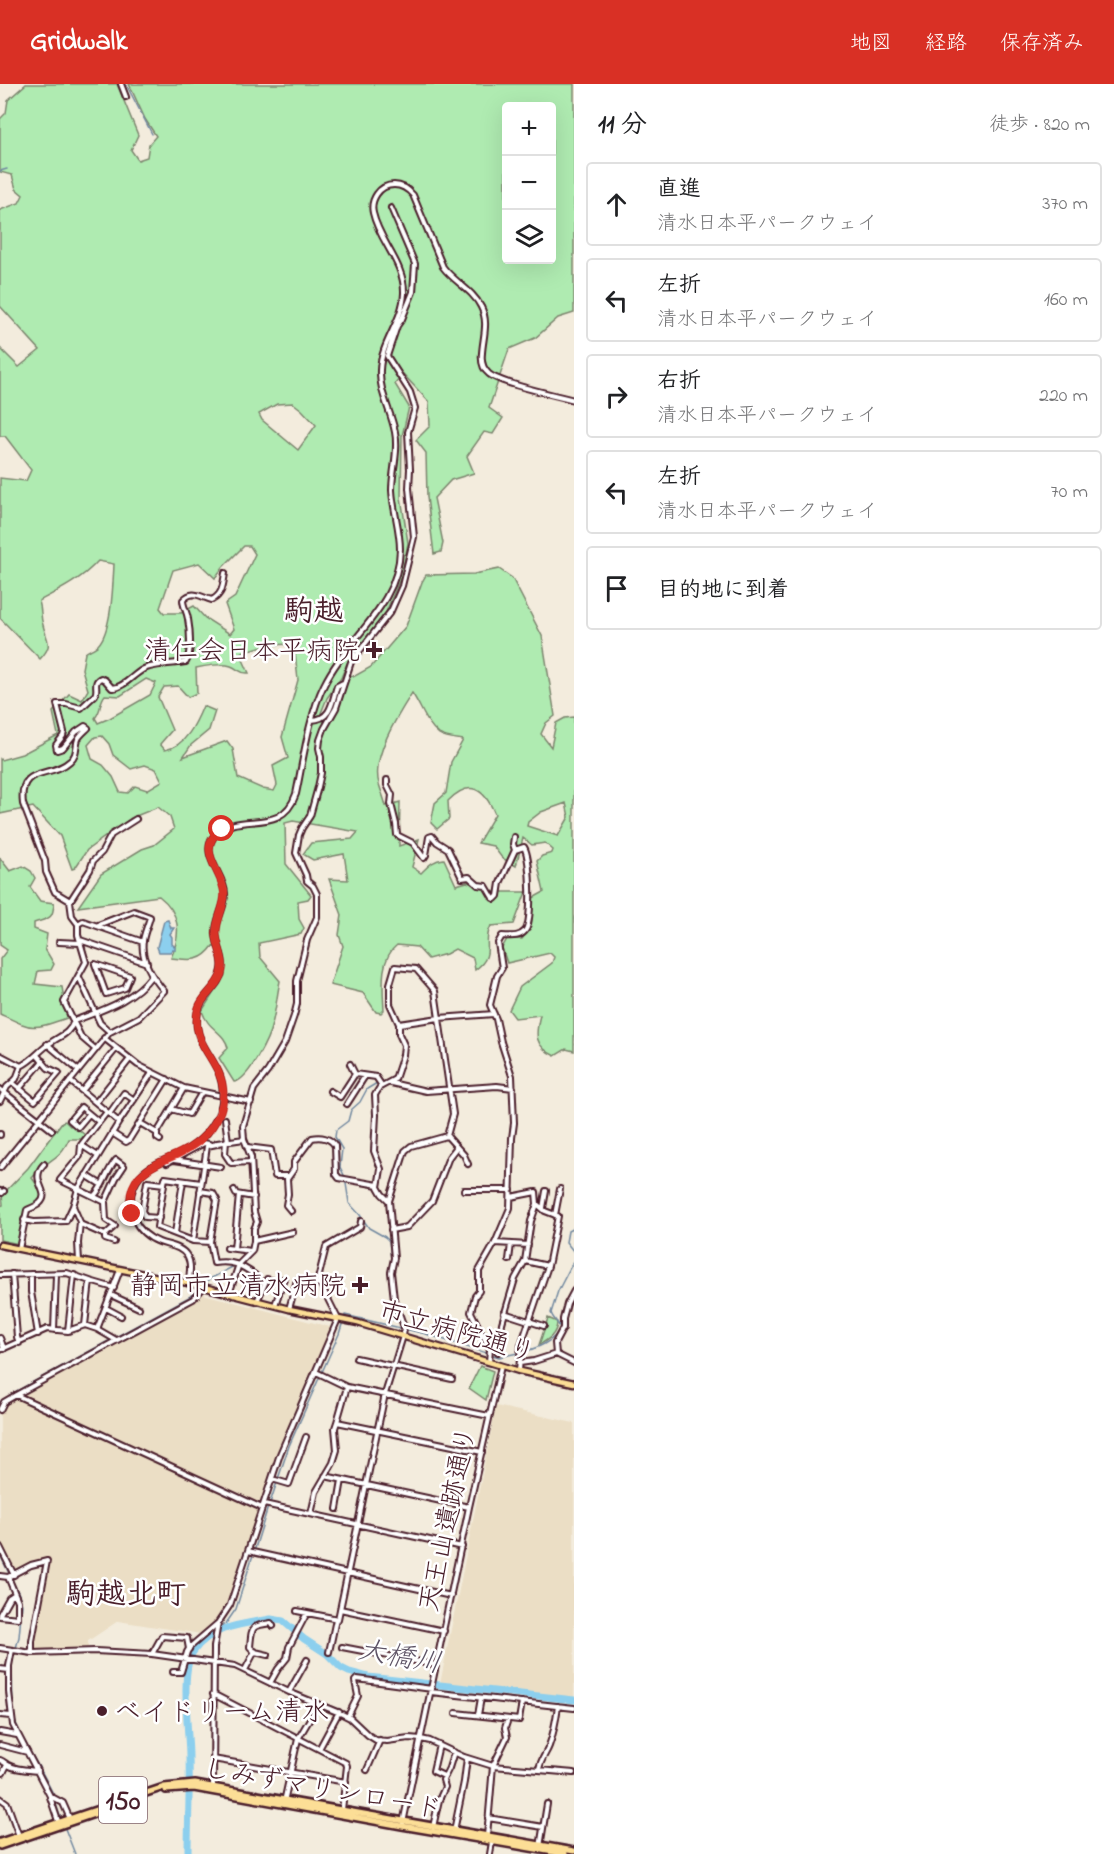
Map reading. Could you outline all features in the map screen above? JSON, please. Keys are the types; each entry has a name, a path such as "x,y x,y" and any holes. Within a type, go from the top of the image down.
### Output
{"highway":[{"name":"しみずマリンロード","path":"0,1842 164,1790 194,1786 492,1842 574,1851"},
{"name":"しみずマリンロード","path":"403,1824 433,1827 566,1854"},
{"name":"しみずマリンロード","path":"0,1846 19,1837"}],"main road":[{"name":"市立病院通り","path":"0,1245 188,1283 338,1319 519,1371 574,1383"}],"street":[{"path":"121,84 126,97"},
{"path":"188,1283 190,1263 187,1255 180,1249 152,1238 140,1229 132,1214 130,1198 135,1183 145,1170 199,1142 217,1119 223,1101 223,1085 214,1061 200,1038 197,1018 199,1006 222,973 216,927 225,893 211,858 210,849 213,837 226,827 272,819 290,808 296,794 319,696 330,672 345,650 384,603 393,585 399,561 399,536 393,494 396,442 381,388 380,368 384,346 400,313 404,290 400,273 373,214 374,199 378,192 384,187 397,185 405,187 413,195 443,267 475,297 482,308 486,326 482,363 488,373 494,378 574,400"},
{"path":"229,1294 239,1264 252,1251 257,1222 254,1212 251,1162 244,1140 243,1126 254,1089 285,1042 297,1004 297,981 307,940 317,917 317,894 307,881 296,854 299,835 310,816 321,773 320,740 336,708 347,669 355,655 391,611 402,586 414,537 409,488 408,432 415,408 410,392 387,356 397,326 402,320 413,292 415,264 391,208"},
{"path":"70,901 55,892 46,872 45,861 23,804 22,795 24,785 29,778 65,765 72,759 77,751 78,740 88,728 85,726 76,732 63,748 57,750 56,745 64,732 57,704 81,708 95,695 98,680 105,680 112,688 118,688 150,666 186,662 189,650 188,619 183,600 194,594 212,600 218,597 223,587 225,573"},
{"path":"312,720 322,719 328,714 337,686 343,683"},
{"path":"387,780 392,795 391,804 397,835 413,843 424,858 429,837 432,836 437,843 448,849 462,878 470,877 478,885 486,886 493,898 498,896 507,864 515,850 524,847 528,858 530,922 519,936 500,938 498,943 502,968 497,976 490,1005 511,1067 514,1123 510,1209 479,1271 479,1291 475,1296 471,1312 490,1349 489,1362"},
{"path":"95,1049 81,1036 64,1002 86,962 78,924 72,916 70,901 111,835 136,819"},
{"path":"514,837 515,850"},
{"path":"0,1168 104,1038 110,1032 139,1017 164,991 152,975 143,951 143,942 150,917 134,911 98,926"},
{"path":"78,924 83,921 143,942"},
{"path":"59,942 80,941 147,963"},
{"path":"72,942 72,950"},
{"path":"86,962 95,964 130,976 125,988 106,994 95,964"},
{"path":"389,1201 379,1190 378,1185 381,1169 374,1151 376,1115 374,1101 376,1092 394,1079 404,1051 399,1034 399,1024 390,999 390,984 395,968 416,969 435,991 453,1114 447,1136"},
{"path":"0,1101 2,1090 13,1083 21,1066 37,1055 47,1044 71,1029 74,1021 130,998 152,975"},
{"path":"80,976 100,1023 110,1032"},
{"path":"399,1024 494,1014"},
{"path":"104,1038 130,1059 184,1088 251,1102"},
{"path":"47,1044 78,1070"},
{"path":"82,1091 116,1049"},
{"path":"0,1055 21,1066"},
{"path":"13,1083 35,1101 58,1073 48,1068 37,1055"},
{"path":"96,1102 130,1059"},
{"path":"19,1089 43,1061"},
{"path":"350,1064 355,1074"},
{"path":"24,1220 66,1221 86,1175 152,1072"},
{"path":"355,1074 376,1077 382,1086"},
{"path":"330,1091 340,1097 355,1074"},
{"path":"347,1104 364,1076"},
{"path":"112,1133 126,1142 129,1140 167,1079"},
{"path":"70,1081 119,1122"},
{"path":"390,1083 426,1091 497,1086 513,1088"},
{"path":"156,1133 184,1088"},
{"path":"2,1090 52,1130"},
{"path":"171,1109 189,1114 202,1092"},
{"path":"105,1202 60,1180 80,1156 81,1145 124,1093 134,1100"},
{"path":"89,1114 78,1127 70,1120 81,1107 99,1122"},
{"path":"225,1119 227,1141 225,1155 231,1163 251,1162"},
{"path":"140,1123 156,1133 160,1140"},
{"path":"447,1136 464,1155 468,1164"},
{"path":"329,1652 385,1394 403,1336 404,1327 396,1308 391,1272 394,1258 389,1201 403,1154 408,1148 447,1136"},
{"path":"291,1211 286,1205 287,1179 294,1169 294,1162 312,1138 322,1137 333,1142 336,1174 339,1178 378,1185"},
{"path":"167,1163 204,1143 244,1140"},
{"path":"193,1240 207,1146 217,1143"},
{"path":"81,1145 98,1156"},
{"path":"246,1147 271,1150 275,1176 289,1176"},
{"path":"391,1230 407,1227 432,1201 448,1157 456,1148"},
{"path":"94,1196 116,1160 124,1166 105,1202 106,1220 115,1226 105,1235"},
{"path":"174,1160 222,1167"},
{"path":"19,1249 27,1210 38,1205 43,1199 44,1192 38,1179 44,1164"},
{"path":"86,1175 102,1185"},
{"path":"201,1183 165,1178 158,1227 193,1240 210,1242"},
{"path":"175,1234 183,1181"},
{"path":"159,1218 145,1216 142,1211 147,1182 164,1184"},
{"path":"555,1215 560,1189"},
{"path":"234,1190 236,1194 254,1197"},
{"path":"464,1190 511,1190"},
{"path":"200,1191 213,1193 218,1200 210,1242 214,1263 239,1264 255,1275 255,1279 264,1283"},
{"path":"543,1209 546,1191"},
{"path":"498,1352 504,1313 515,1279 525,1261 531,1221 537,1204 536,1192 511,1197"},
{"path":"234,1249 239,1195"},
{"path":"519,1371 521,1345 548,1266 558,1216 537,1204"},
{"path":"73,1206 80,1224 79,1262"},
{"path":"212,1789 213,1664 218,1625 230,1605 280,1454 338,1319 318,1279 326,1247 360,1227 361,1221"},
{"path":"80,1224 105,1235 105,1239 114,1242"},
{"path":"254,1241 293,1232"},
{"path":"495,1242 528,1245"},
{"path":"509,1260 511,1244"},
{"path":"227,1248 252,1251"},
{"path":"525,1261 548,1266"},
{"path":"97,1329 120,1270"},
{"path":"0,1275 67,1273 114,1288"},
{"path":"12,1274 19,1343"},
{"path":"31,1274 31,1292 38,1334"},
{"path":"54,1330 56,1274"},
{"path":"68,1331 74,1275"},
{"path":"257,1301 267,1279 274,1281 284,1279 275,1305"},
{"path":"289,1309 297,1280 319,1284"},
{"path":"85,1325 90,1281"},
{"path":"0,1410 4,1402 193,1299 204,1287"},
{"path":"556,1354 555,1343 563,1328 567,1304 574,1291"},
{"path":"111,1295 139,1308"},
{"path":"106,1308 121,1316"},
{"path":"504,1313 544,1326"},
{"path":"0,1338 2,1350 47,1329 68,1331 85,1325 116,1340"},
{"path":"486,1340 499,1339"},
{"path":"520,1363 556,1354 574,1363"},
{"path":"356,1358 452,1379"},
{"name":"天王山遺跡通り","path":"431,1690 501,1366"},
{"path":"316,1372 347,1387 489,1416"},
{"path":"310,1514 316,1492 333,1463 337,1450 335,1428 347,1387"},
{"path":"16,1395 263,1506 462,1547"},
{"path":"337,1422 482,1452"},
{"path":"272,1479 289,1484 306,1437"},
{"path":"325,1476 469,1507"},
{"path":"337,1509 342,1480"},
{"path":"0,1547 14,1575"},
{"path":"248,1551 451,1596"},
{"path":"0,1576 8,1578 31,1565 47,1561 32,1641 32,1653"},
{"path":"8,1578 15,1594 18,1618 0,1615 9,1598 15,1594"},
{"path":"340,1609 444,1631"},
{"path":"297,1611 336,1619"},
{"path":"270,1683 280,1665 287,1658 294,1635 307,1613"},
{"path":"268,1655 250,1647 254,1627 271,1623 273,1626"},
{"path":"173,1672 181,1672 189,1649 195,1641 218,1625"},
{"path":"152,1654 162,1636 187,1638 189,1649"},
{"path":"342,1647 436,1665"},
{"path":"0,1648 32,1653 95,1651 152,1654 235,1666 318,1705 339,1712 368,1735 380,1740 421,1739 493,1766 574,1773"},
{"path":"14,1650 9,1670 11,1716 18,1735 64,1822"},
{"path":"245,1670 255,1651"},
{"path":"289,1692 307,1660"},
{"path":"0,1669 9,1670"},
{"path":"348,1717 358,1696 355,1681 357,1679 481,1698 574,1708"},
{"path":"403,1824 431,1690"},
{"path":"213,1694 346,1763 346,1782 341,1812"},
{"path":"478,1715 481,1698"},
{"path":"456,1713 519,1720 522,1702"},
{"path":"284,1802 298,1739 318,1705"},
{"path":"540,1769 540,1761 549,1748 558,1706"},
{"path":"319,1749 339,1712"},
{"path":"0,1715 11,1716"},
{"path":"487,1837 493,1766 507,1737 508,1719"},
{"path":"0,1732 18,1735"},
{"path":"367,1770 380,1740"},
{"path":"0,1745 28,1752"},
{"path":"439,1745 433,1771 444,1776"},
{"path":"433,1827 439,1800 445,1787 442,1780 454,1752"},
{"path":"454,1831 467,1758"},
{"path":"213,1759 346,1782"},
{"path":"0,1760 7,1765 38,1771"},
{"path":"0,1774 7,1765"},
{"path":"51,1797 63,1803 64,1822"},
{"path":"0,1798 7,1803 19,1837"},
{"path":"539,1847 547,1804"},
{"path":"488,1818 543,1827"},
{"path":"490,1854 492,1842"}],"shaded area":[{"path":"203,1294 334,1328 278,1449 261,1506 22,1396 195,1302"},
{"path":"15,1397 259,1510 229,1602 216,1622 201,1634 118,1621 88,1641 88,1649 34,1649 50,1561 37,1561 15,1573 0,1544 0,1413 6,1403"},
{"path":"496,1406 574,1423 574,1700 440,1684"}],"green space":[{"path":"26,84 117,84 138,135 131,150 138,160 147,157 149,144 156,136 145,119 129,84 574,84 574,313 558,318 535,338 509,349 489,408 503,418 493,434 484,432 467,456 474,473 451,480 434,498 443,543 441,552 434,554 427,497 426,453 416,440 430,426 429,402 403,374 395,384 409,407 402,436 401,497 408,543 402,574 386,612 347,663 321,713 324,723 329,724 349,675 355,676 371,667 406,626 426,575 474,574 499,569 512,578 542,636 555,716 546,723 541,734 551,747 556,723 565,718 574,717 574,1051 566,1049 555,1056 548,1052 538,1039 537,1028 540,1015 515,1018 509,1010 520,987 552,963 554,957 550,953 507,963 502,948 507,939 522,939 529,930 533,898 544,892 537,861 542,856 552,853 553,850 545,843 532,845 523,838 516,866 502,858 493,846 478,843 495,814 486,798 476,790 463,790 456,794 448,801 449,819 437,829 431,823 435,803 446,793 451,762 463,740 444,736 434,730 412,693 387,737 379,761 379,784 386,806 400,802 399,846 419,839 412,867 421,873 429,865 444,859 456,885 467,882 495,892 526,892 514,924 491,926 487,938 487,954 482,964 475,970 473,958 455,949 428,959 417,947 397,945 387,958 383,975 384,1010 381,1013 376,1012 363,993 330,985 343,946 339,935 342,915 329,879 348,880 344,854 313,860 303,854 311,843 352,839 358,832 293,821 285,823 286,864 311,895 308,899 298,901 299,919 304,928 301,934 259,943 260,957 280,981 270,1030 262,1048 251,1067 240,1080 234,1082 219,1058 228,1048 224,1038 208,1023 202,1011 225,975 224,953 213,946 199,958 189,960 171,958 176,941 177,924 172,909 159,896 78,907 101,874 142,849 154,845 174,829 170,817 158,807 131,818 87,850 72,869 60,836 33,807 0,814 0,759 22,754 58,735 53,712 69,694 82,700 88,690 82,669 85,653 98,645 106,629 111,606 114,564 98,561 78,579 39,601 48,643 47,650 40,659 0,618 0,478 26,481 31,470 5,436 0,436 0,348 19,367 40,350 0,306 0,210 19,203 23,195 16,189 12,175 0,172 0,119 6,113 8,100","holes":["293,403 316,425 298,450 262,420 259,414 277,404","244,546 250,546 255,554 235,597 225,604 234,629 230,634 205,618 194,606 181,613 164,613 160,608 173,570 199,563 215,578","294,644 298,680 282,737 288,758 273,766 277,785 274,791 263,789 238,778 233,749 227,741 183,757 191,745 209,730 215,711 203,706 193,726 179,744 165,750 160,744 172,730 158,697 164,687 178,686 188,697 197,693 196,668 204,666 228,665 241,672 249,673 240,653 266,645","146,679 156,683 150,695 98,723 95,718 105,695 120,696","102,736 109,744 113,755 131,769 145,765 156,769 162,781 147,790 135,786 128,793 120,792 113,777 103,765 92,759 88,745 95,737","566,803 569,817 558,836 527,826 528,822 541,812"]},
{"path":"0,858 10,871 23,866 31,871 35,878 30,887 40,901 54,903 53,913 49,918 34,923 34,929 47,934 45,949 54,964 51,970 38,971 35,984 62,987 67,1018 46,1025 33,1026 0,1014 0,959 7,950 0,945"},
{"path":"65,1121 85,1135 81,1139 69,1139 60,1153 32,1178 42,1192 39,1202 25,1209 19,1244 0,1240 2,1195 28,1168"},
{"path":"548,1318 557,1322 554,1333 539,1345"},
{"path":"480,1366 493,1371 486,1400 469,1388"}],"water":[{"path":"168,920 171,928 174,928 170,934 175,950 159,952 157,947 164,921"}],"waterway":[{"path":"126,84 152,134"},
{"path":"0,171 7,169"},
{"path":"377,1083 367,1089 360,1102 351,1110 348,1121 336,1130 335,1137 342,1149 340,1167 345,1177 349,1203 369,1228 389,1241 391,1259 389,1273 395,1313 393,1319 387,1323"},
{"path":"574,1228 568,1231 566,1242 574,1252"},
{"path":"523,1352 549,1341 560,1328 551,1313 558,1291 574,1260"},
{"path":"204,1284 234,1266"},
{"path":"0,1402 189,1297 201,1287"},
{"path":"322,1372 345,1315 426,1334 499,1357 518,1353"},
{"path":"270,1503 289,1446 320,1376"},
{"path":"219,1629 236,1609 268,1507"},
{"path":"0,1555 22,1605 19,1637 12,1663 13,1710"},
{"name":"大橋川","path":"188,1854 187,1673 193,1652 200,1643 218,1631 271,1619 283,1621 349,1672 368,1677 574,1700"},
{"path":"14,1718 54,1796"},
{"path":"55,1801 61,1819"},
{"path":"64,1826 75,1854"}],"place":[{"name":"清仁会日本平病院","path":"374,650"},
{"name":"静岡市立清水病院","path":"360,1285"},
{"name":"ベイドリーム清水","path":"102,1711"}],"district":[{"name":"駒越","path":"314,610"},
{"name":"駒越北町","path":"126,1593"}],"route":[{"path":"132,1214 130,1198 138,1178 150,1167 199,1142 213,1126 223,1101 222,1081 218,1069 200,1038 197,1028 199,1006 220,977 223,969 216,927 225,893 213,864 210,849 213,837 222,829"}]}
